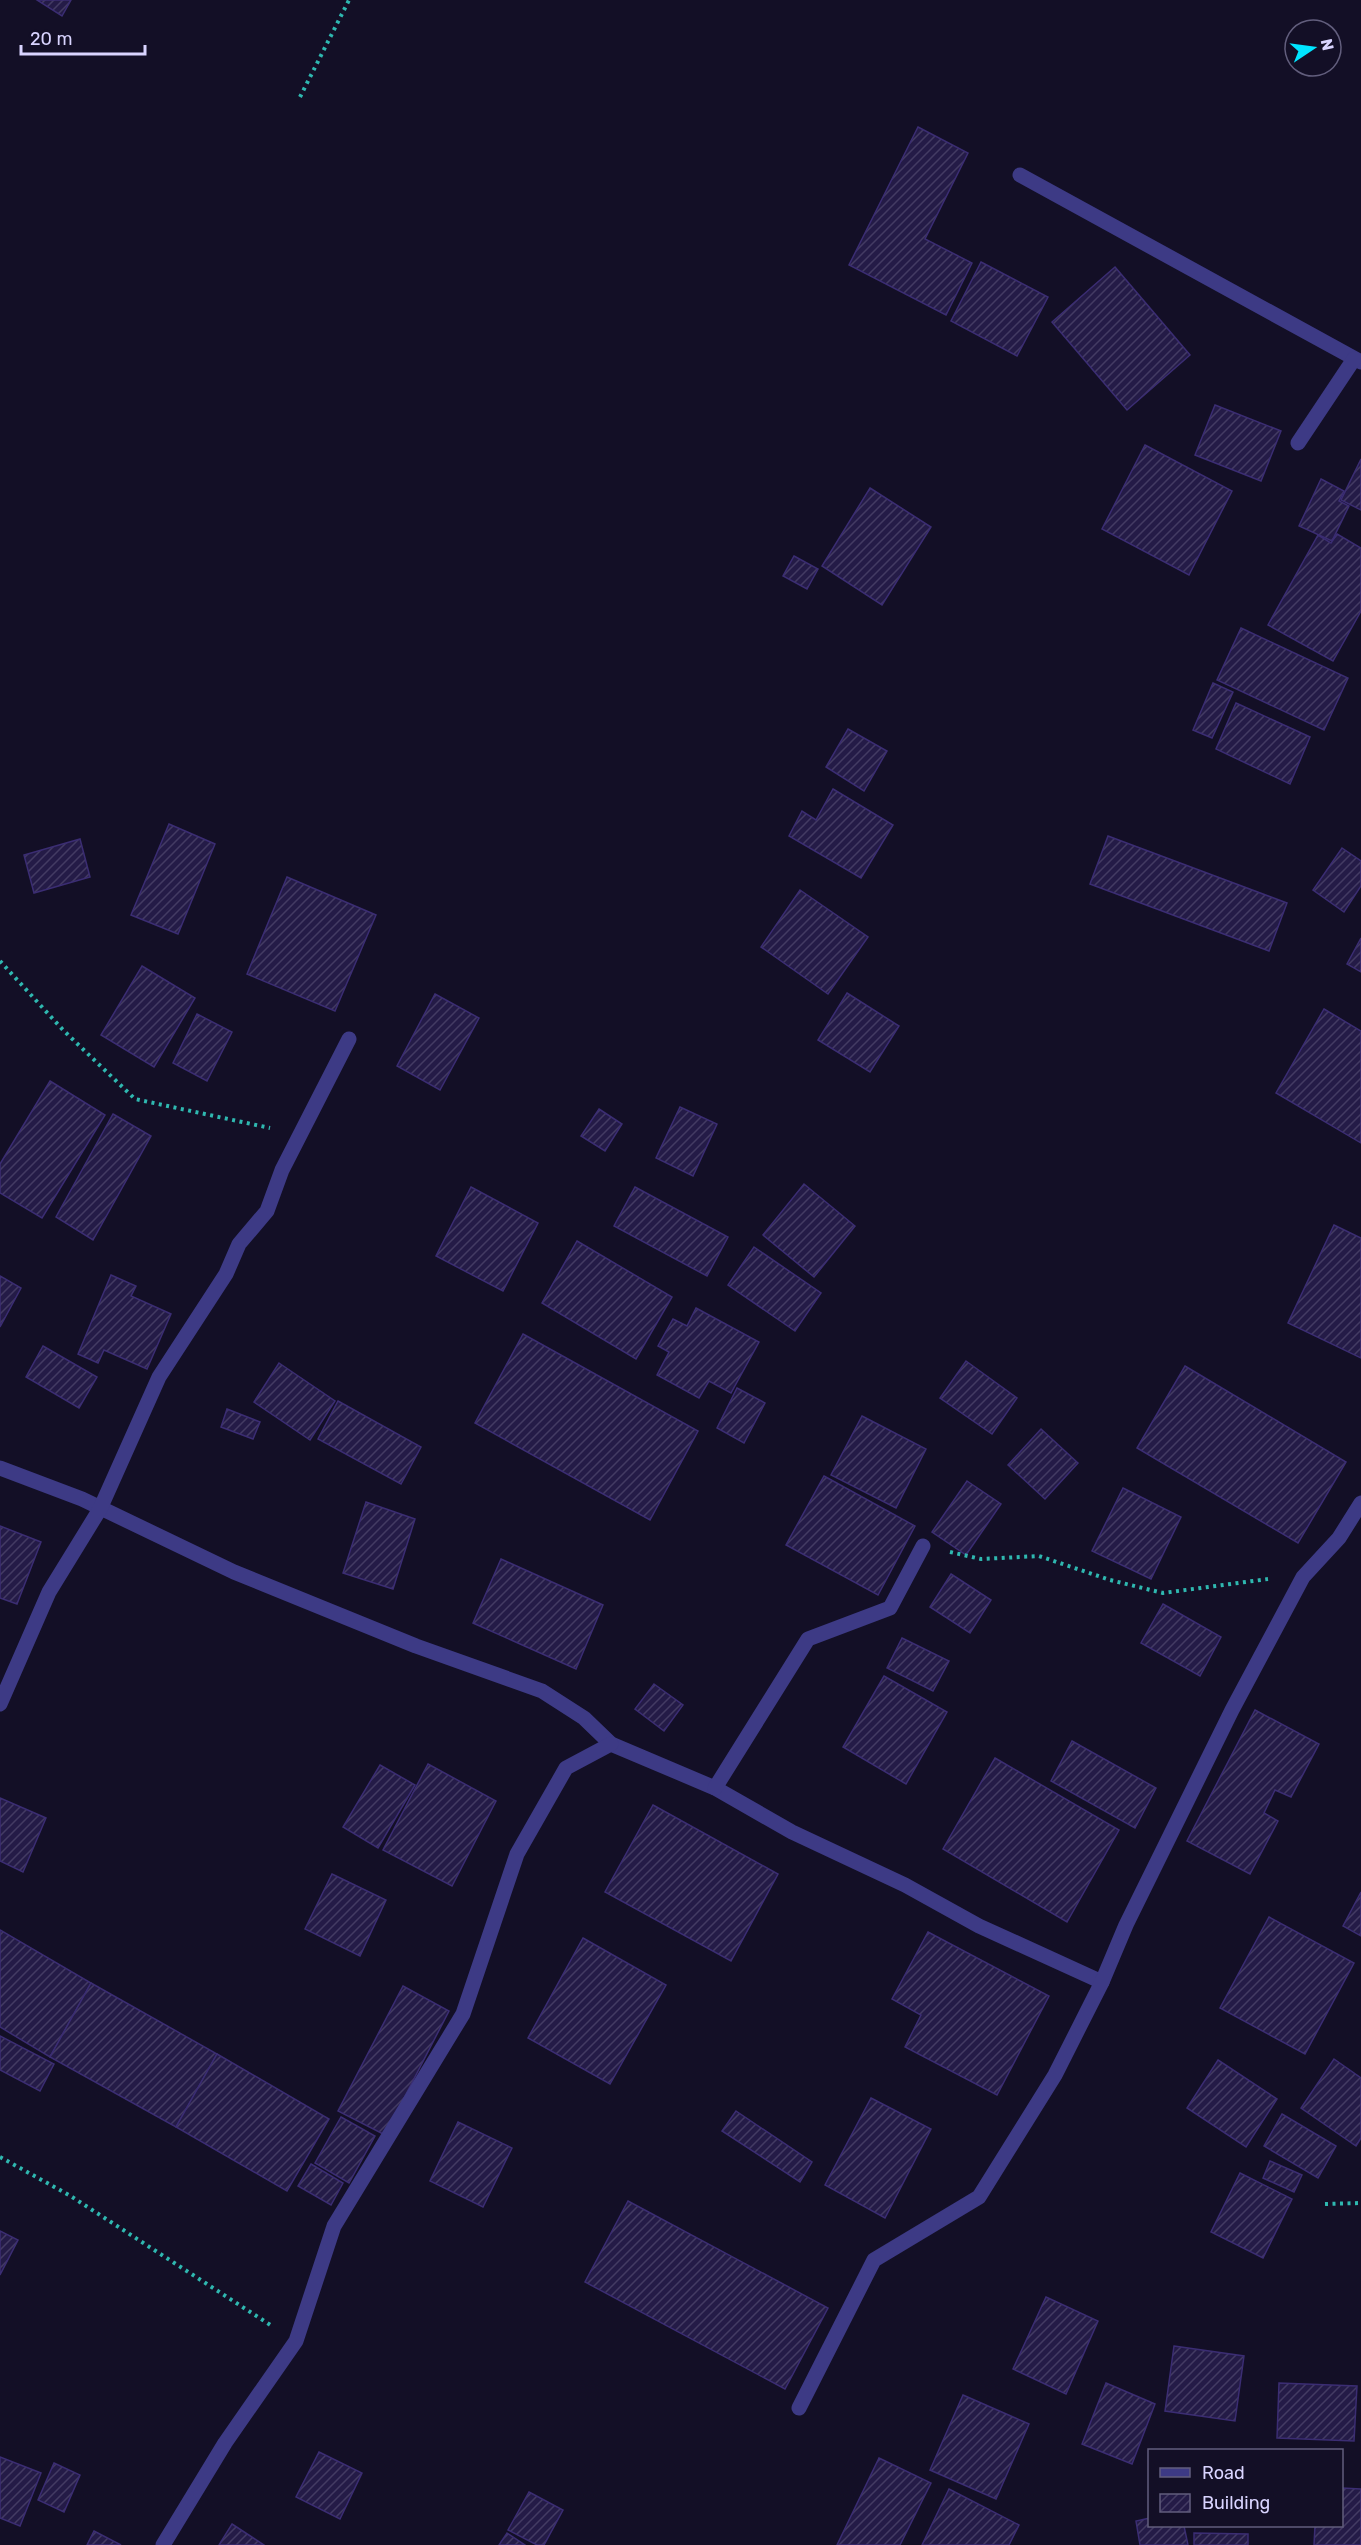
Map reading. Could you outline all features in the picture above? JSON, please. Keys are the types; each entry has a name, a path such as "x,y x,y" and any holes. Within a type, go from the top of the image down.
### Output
{"street":[{"path":"1020,175 1357,360 1298,443"},
{"path":"0,1704 50,1592 100,1509 159,1377 226,1274 239,1244 267,1211 282,1170 349,1039"},
{"path":"0,1468 100,1509 234,1572 416,1646 542,1691 584,1718 611,1744 715,1788 792,1832 905,1885 979,1926 1102,1982"},
{"path":"799,2408 874,2260 979,2197 1055,2075 1232,1710 1303,1577 1339,1538 1361,1503"},
{"path":"715,1788 808,1639 890,1608 923,1546"},
{"path":"163,2545 225,2443 296,2341 334,2226 463,2014 516,1854 566,1768 611,1744"}],"path":[{"path":"300,97 349,0"},
{"path":"0,960 63,1030 135,1099 300,1135"},
{"path":"923,1546 981,1559 1039,1556 1110,1580 1163,1593 1303,1577"},
{"path":"0,2157 69,2195 296,2341"},
{"path":"1325,2204 1361,2203"}],"building":[{"path":"37,0 71,0 62,16"},
{"path":"918,127 968,153 925,239 972,263 946,315 849,265"},
{"path":"981,262 1048,297 1017,356 951,321"},
{"path":"1115,267 1190,355 1127,410 1052,322"},
{"path":"1215,405 1281,431 1261,481 1195,455"},
{"path":"1145,445 1232,491 1189,575 1102,529"},
{"path":"1361,459 1361,510 1341,500"},
{"path":"1321,479 1344,491 1339,501 1349,506 1332,541 1299,526"},
{"path":"870,488 931,527 882,605 822,566"},
{"path":"1337,534 1361,548 1361,611 1333,661 1268,625 1318,535 1331,543"},
{"path":"794,556 818,569 807,589 783,576"},
{"path":"1241,628 1348,678 1324,730 1217,680"},
{"path":"1213,683 1233,692 1212,738 1193,730"},
{"path":"1236,703 1310,737 1290,784 1216,749"},
{"path":"848,729 887,751 864,791 826,767"},
{"path":"833,789 893,825 861,878 789,836 802,811 816,820"},
{"path":"169,824 215,844 178,934 131,915"},
{"path":"1108,836 1287,903 1269,951 1090,884"},
{"path":"80,839 90,877 34,893 24,855"},
{"path":"1342,848 1361,861 1361,886 1344,912 1313,890"},
{"path":"287,877 376,915 335,1011 247,974"},
{"path":"800,890 868,937 828,994 761,947"},
{"path":"1361,938 1361,972 1347,964"},
{"path":"142,966 195,998 154,1067 101,1035"},
{"path":"847,993 899,1026 870,1072 818,1040"},
{"path":"435,994 479,1018 440,1090 397,1066"},
{"path":"1324,1009 1361,1031 1361,1143 1276,1093"},
{"path":"197,1014 232,1032 207,1081 173,1063"},
{"path":"50,1081 105,1115 42,1218 0,1193 0,1164"},
{"path":"680,1107 717,1124 693,1176 656,1158"},
{"path":"599,1109 622,1124 605,1151 581,1136"},
{"path":"113,1114 151,1136 93,1240 56,1217"},
{"path":"804,1184 855,1226 814,1277 763,1235"},
{"path":"471,1187 538,1223 503,1291 436,1256"},
{"path":"635,1187 728,1237 707,1276 614,1226"},
{"path":"1334,1225 1361,1238 1361,1358 1288,1323"},
{"path":"577,1241 672,1297 636,1359 542,1303"},
{"path":"754,1247 821,1293 795,1331 728,1285"},
{"path":"111,1275 136,1286 131,1296 171,1314 147,1369 104,1350 98,1363 78,1354"},
{"path":"0,1276 21,1288 0,1327"},
{"path":"696,1308 759,1342 731,1393 709,1381 699,1398 657,1375 669,1352 658,1346 673,1319 687,1326"},
{"path":"523,1334 698,1431 650,1520 475,1423"},
{"path":"43,1346 97,1377 79,1408 26,1377"},
{"path":"966,1361 1017,1398 992,1434 940,1398"},
{"path":"279,1363 335,1401 310,1440 254,1402"},
{"path":"1185,1366 1346,1462 1298,1543 1137,1448"},
{"path":"737,1388 765,1403 744,1443 717,1428"},
{"path":"338,1401 421,1447 401,1484 318,1439"},
{"path":"227,1409 260,1422 253,1439 221,1427"},
{"path":"862,1416 926,1449 896,1508 831,1475"},
{"path":"1041,1429 1078,1463 1045,1499 1008,1465"},
{"path":"824,1476 915,1526 878,1595 786,1545"},
{"path":"967,1481 1001,1504 966,1555 932,1532"},
{"path":"1123,1488 1181,1517 1151,1579 1092,1551"},
{"path":"366,1502 415,1519 393,1589 343,1573"},
{"path":"0,1526 41,1542 17,1604 0,1598"},
{"path":"501,1559 603,1605 576,1669 473,1623"},
{"path":"951,1574 991,1600 970,1633 930,1607"},
{"path":"1163,1604 1221,1637 1200,1676 1141,1643"},
{"path":"902,1638 949,1661 933,1691 887,1668"},
{"path":"884,1676 947,1712 906,1784 843,1747"},
{"path":"654,1684 683,1705 664,1731 635,1709"},
{"path":"1255,1710 1319,1744 1291,1797 1275,1790 1264,1813 1278,1821 1250,1874 1187,1841"},
{"path":"1072,1741 1156,1788 1135,1828 1051,1781"},
{"path":"995,1758 1119,1830 1067,1922 943,1849"},
{"path":"428,1764 496,1801 452,1886 383,1850"},
{"path":"380,1765 415,1785 378,1848 343,1827"},
{"path":"0,1798 46,1818 23,1872 0,1861"},
{"path":"653,1805 778,1874 731,1961 605,1892"},
{"path":"332,1874 386,1900 360,1956 305,1929"},
{"path":"1361,1892 1361,1936 1343,1926"},
{"path":"1269,1917 1354,1963 1305,2054 1220,2008"},
{"path":"0,1930 91,1983 50,2057 0,2027"},
{"path":"928,1932 1049,1996 997,2095 905,2047 921,2015 892,1999"},
{"path":"583,1938 666,1985 610,2084 528,2038"},
{"path":"91,1983 217,2054 176,2127 50,2057"},
{"path":"403,1986 449,2011 385,2135 338,2111"},
{"path":"0,2036 54,2064 40,2091 0,2070"},
{"path":"217,2054 329,2119 287,2191 176,2127"},
{"path":"1334,2059 1361,2078 1361,2138 1356,2146 1301,2108"},
{"path":"1218,2060 1277,2099 1246,2147 1187,2108"},
{"path":"871,2098 931,2129 885,2218 825,2185"},
{"path":"736,2111 812,2162 800,2182 722,2131"},
{"path":"1282,2114 1336,2146 1318,2178 1264,2146"},
{"path":"341,2117 375,2136 349,2183 315,2163"},
{"path":"458,2122 512,2148 483,2207 430,2181"},
{"path":"1270,2161 1302,2175 1294,2192 1263,2178"},
{"path":"311,2164 343,2183 331,2205 298,2186"},
{"path":"1240,2173 1292,2199 1263,2258 1211,2232"},
{"path":"628,2201 828,2308 785,2389 585,2282"},
{"path":"0,2231 18,2240 0,2275"},
{"path":"1046,2297 1098,2321 1066,2394 1013,2369"},
{"path":"1174,2346 1244,2356 1235,2421 1165,2411"},
{"path":"1106,2383 1155,2404 1132,2464 1082,2444"},
{"path":"1279,2383 1357,2386 1354,2441 1277,2438"},
{"path":"963,2395 1029,2424 996,2499 930,2470"},
{"path":"319,2452 362,2473 340,2519 296,2497"},
{"path":"0,2457 41,2473 20,2526 0,2518"},
{"path":"879,2458 931,2483 900,2545 837,2545"},
{"path":"54,2463 80,2475 64,2512 38,2500"},
{"path":"1343,2488 1361,2489 1361,2545 1314,2545 1315,2527 1343,2527"},
{"path":"949,2489 1019,2525 1009,2545 922,2545"},
{"path":"529,2492 563,2510 544,2545 537,2545 508,2530"},
{"path":"1148,2518 1148,2527 1184,2527 1188,2545 1140,2545 1136,2521"},
{"path":"232,2524 264,2545 219,2545"},
{"path":"94,2531 121,2545 87,2545"},
{"path":"507,2533 525,2545 499,2545"},
{"path":"1194,2533 1248,2534 1248,2545 1194,2545"}]}
